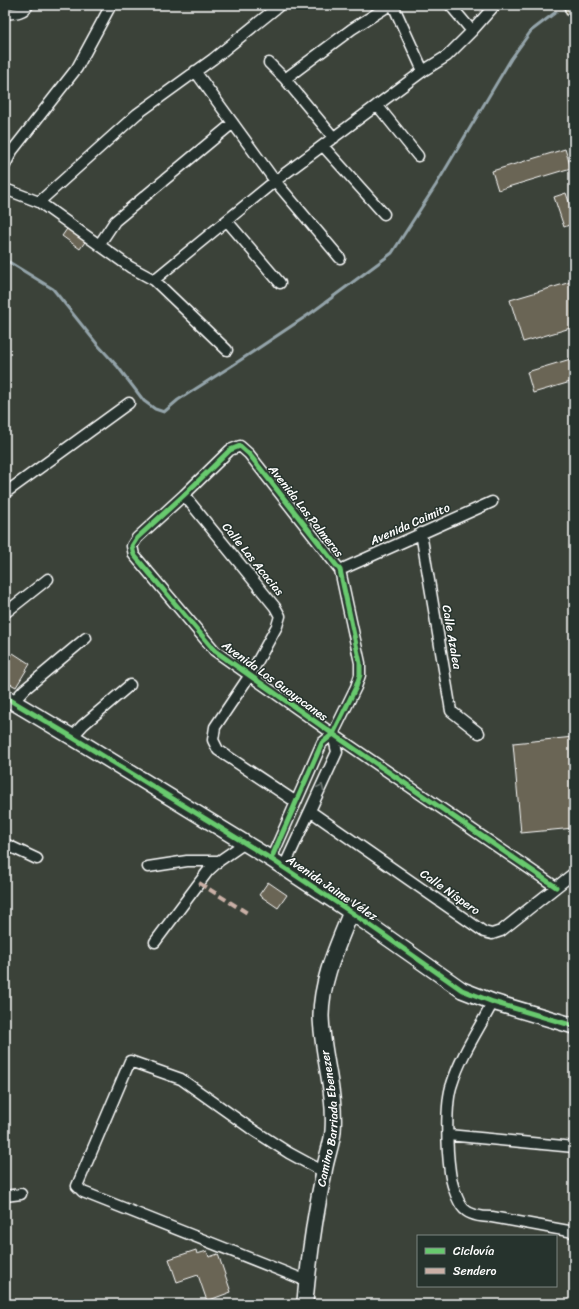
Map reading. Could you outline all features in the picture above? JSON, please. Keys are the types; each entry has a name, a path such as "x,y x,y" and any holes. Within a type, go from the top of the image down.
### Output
{"main road":[{"path":"573,5 574,9"}],"street":[{"path":"5,14 18,12 27,8 28,5"},
{"path":"5,164 12,151 77,68 111,5"},
{"path":"39,202 137,114 213,59 280,5"},
{"path":"285,79 352,29 390,5"},
{"path":"393,5 423,71"},
{"path":"450,5 472,30"},
{"path":"154,280 275,181 423,71 447,56 495,5"},
{"path":"269,64 285,79 334,138"},
{"path":"195,72 275,181 340,258"},
{"path":"377,105 418,156"},
{"path":"98,245 115,221 233,123"},
{"path":"323,146 384,214"},
{"path":"5,189 39,202 130,267 154,280 227,350"},
{"path":"227,221 280,283"},
{"path":"5,493 129,403"},
{"name":"Avenida Los Guayacanes","path":"240,446 230,450 137,538 132,546 134,555 215,651 556,887"},
{"name":"Avenida Las Palmeras","path":"240,446 249,454 340,570 360,663 360,675 356,687 333,734 322,743 296,802 277,863"},
{"name":"Calle Las Acacias","path":"184,495 275,607 280,616 278,626 250,675 215,727 213,740 218,750 296,802"},
{"name":"Avenida Caimito","path":"340,570 492,502"},
{"name":"Calle Azalea","path":"421,533 451,711 479,733"},
{"path":"5,613 48,578"},
{"path":"9,699 24,689 86,638"},
{"path":"72,737 82,725 130,684"},
{"name":"Avenida Jaime Vélez","path":"9,699 277,863 351,912 462,990 493,1002 574,1026"},
{"path":"277,863 310,811 337,752 333,734"},
{"name":"Calle Níspero","path":"310,811 484,932 492,934 501,931 574,873"},
{"path":"155,942 208,871 219,861 245,843"},
{"path":"5,844 37,858"},
{"path":"148,867 187,861 219,861"},
{"name":"Camino Barriada Ebenezer","path":"302,1303 307,1281 324,1172 333,1133 334,1118 324,1050 321,1016 323,995 326,979 351,912"},
{"path":"493,1002 461,1061 451,1085 448,1110 450,1173 457,1197 464,1209 479,1217 492,1217 574,1232"},
{"path":"307,1281 83,1192 77,1186 130,1061 181,1079 282,1149 324,1172"},
{"path":"448,1135 574,1147"},
{"path":"5,1196 21,1194"}],"building":[{"path":"565,149 571,168 498,190 492,171"},
{"path":"566,193 574,217 574,223 564,227 554,197"},
{"path":"69,226 87,239 80,249 62,236"},
{"path":"574,281 574,327 523,342 510,300"},
{"path":"574,358 574,381 533,393 527,372"},
{"path":"13,653 30,664 16,687 5,681 5,666"},
{"path":"574,737 574,828 521,833 513,743"},
{"path":"268,882 287,895 278,908 259,895"},
{"path":"196,1250 197,1254 207,1251 209,1257 218,1254 231,1292 207,1301 198,1275 177,1282 169,1259"}],"waterway":[{"path":"5,262 9,262 53,289 97,344 118,367 144,401 155,409 164,412 178,400 311,313 392,253 436,185 511,59 531,31 556,12"}],"marked path":[{"path":"199,883 249,914"}],"cycle path":[{"path":"271,859 322,743 333,734 356,687 360,675 360,663 340,570 249,454 240,446 230,450 137,538 132,546 134,555 215,651 333,734 556,887"},
{"path":"5,697 271,859 351,912 462,990 493,1002 574,1026"}]}
